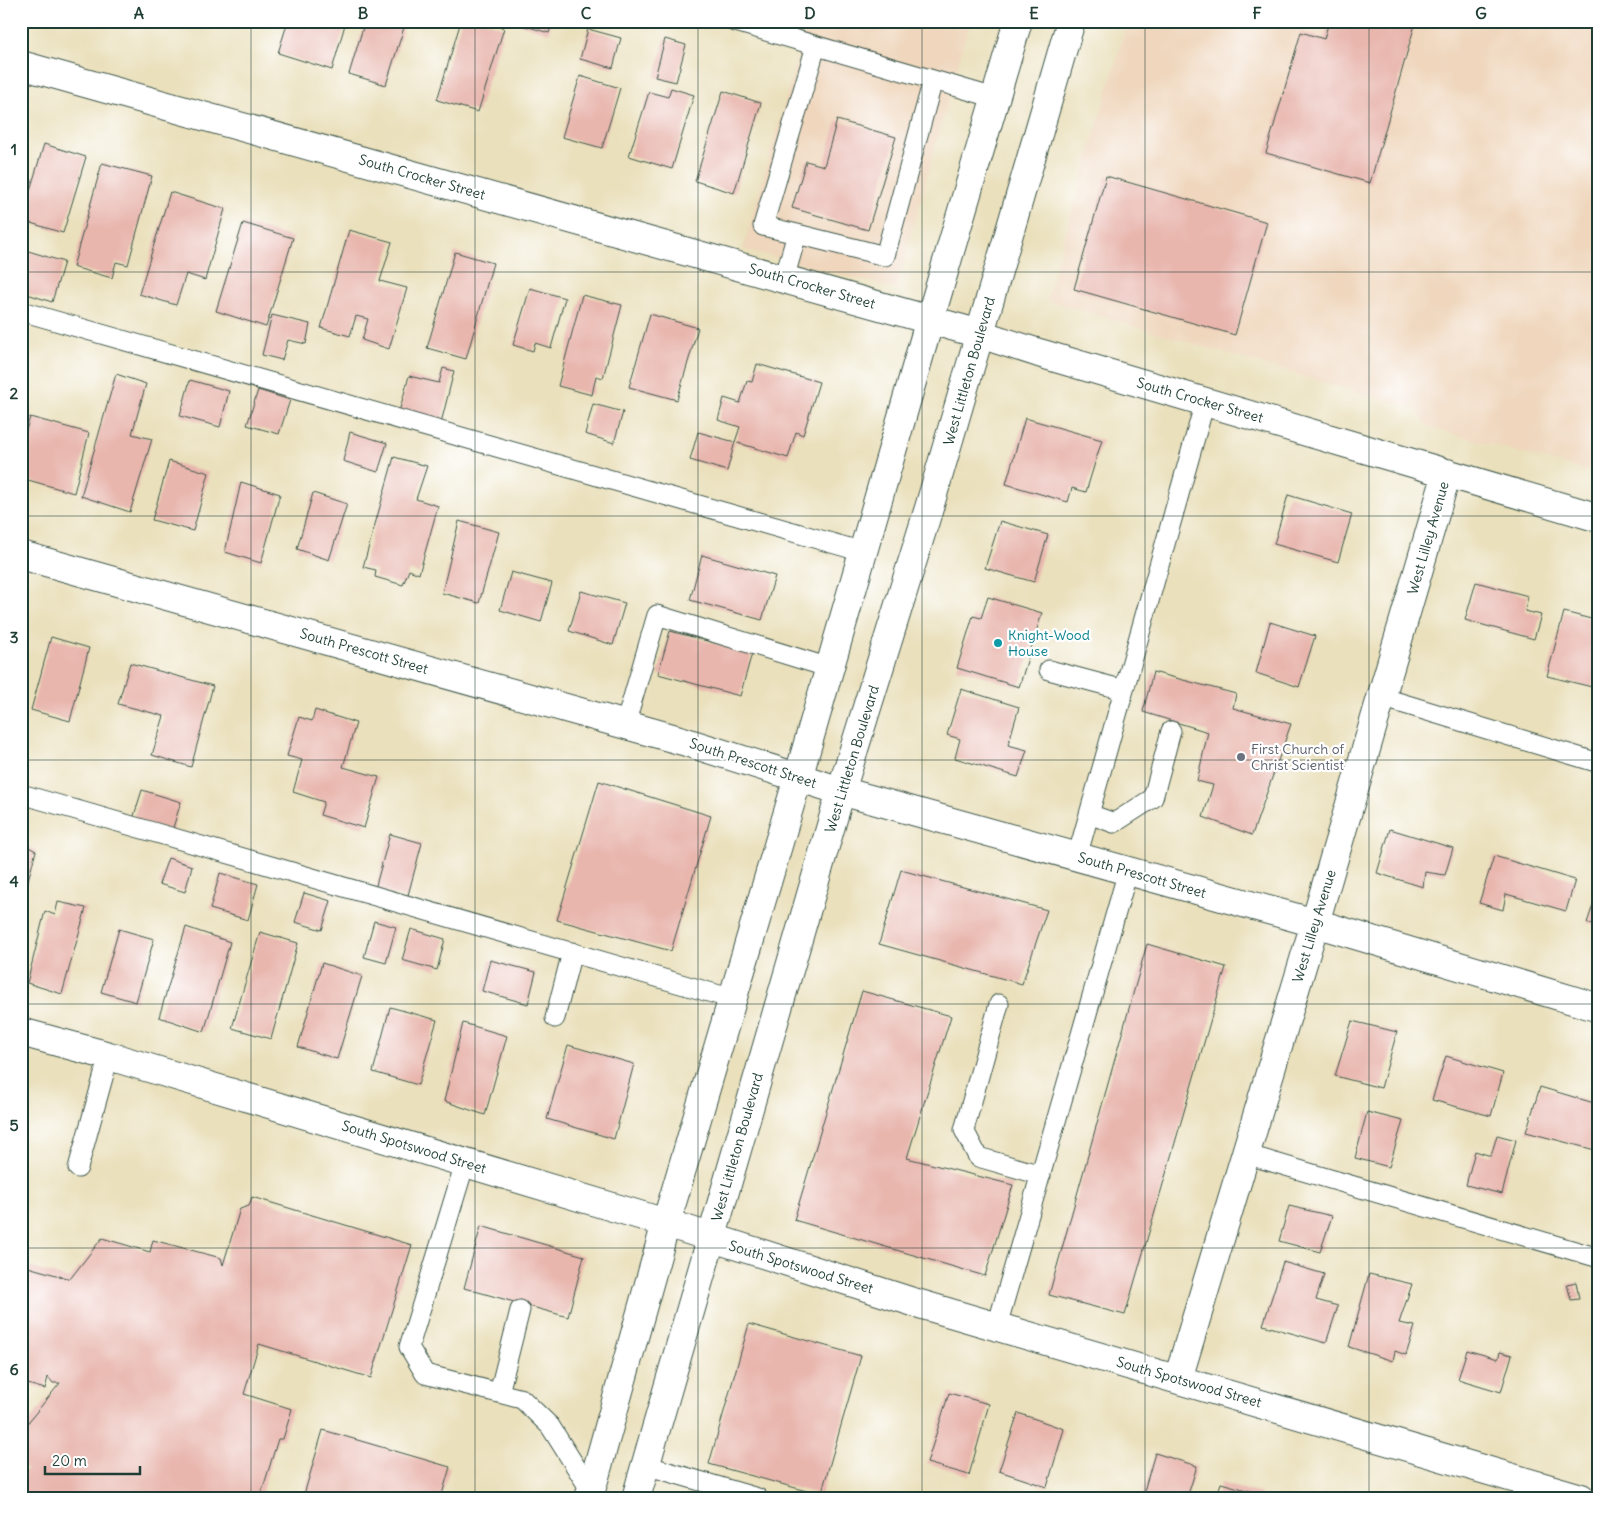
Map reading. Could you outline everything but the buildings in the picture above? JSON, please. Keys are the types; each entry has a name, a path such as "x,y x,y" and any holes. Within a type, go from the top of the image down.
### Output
{"street":[{"path":"590,1494 666,1223 798,778 1018,21"},
{"name":"West Littleton Boulevard","path":"636,1498 841,791 932,499 1071,21"},
{"name":"South Crocker Street","path":"21,65 930,319 1599,518"},
{"name":"West Lilley Avenue","path":"1178,1378 1315,923 1447,473"},
{"name":"South Prescott Street","path":"21,555 683,741 841,791 1315,923 1599,1008"},
{"name":"South Spotswood Street","path":"21,1032 109,1056 666,1223 711,1239 997,1326 1582,1498"}],"lane":[{"path":"732,21 995,98"},
{"path":"816,46 764,226 884,256 933,80"},
{"path":"784,279 797,234"},
{"path":"21,311 863,552"},
{"path":"1077,857 1206,402"},
{"path":"625,725 657,615 830,668"},
{"path":"1048,670 1124,690"},
{"path":"1381,697 1599,763"},
{"path":"1089,814 1114,823 1153,798 1170,731"},
{"path":"21,794 733,999"},
{"path":"997,1326 1128,871"},
{"path":"555,1018 572,952"},
{"path":"998,1004 964,1130 978,1157 1041,1175"},
{"path":"78,1168 109,1056"},
{"path":"1245,1154 1599,1258"},
{"path":"465,1163 409,1347 425,1374 522,1399 550,1426 590,1494"},
{"path":"499,1393 520,1310"},
{"path":"646,1465 758,1498"}],"shaded area":[{"path":"808,21 970,21 896,289 743,249"},
{"path":"1128,21 1599,21 1599,474 1428,427 1417,410 1046,300"}],"place":[{"name":"Knight-Wood House","path":"998,643"},
{"name":"First Church of Christ Scientist","path":"1241,757"}]}
